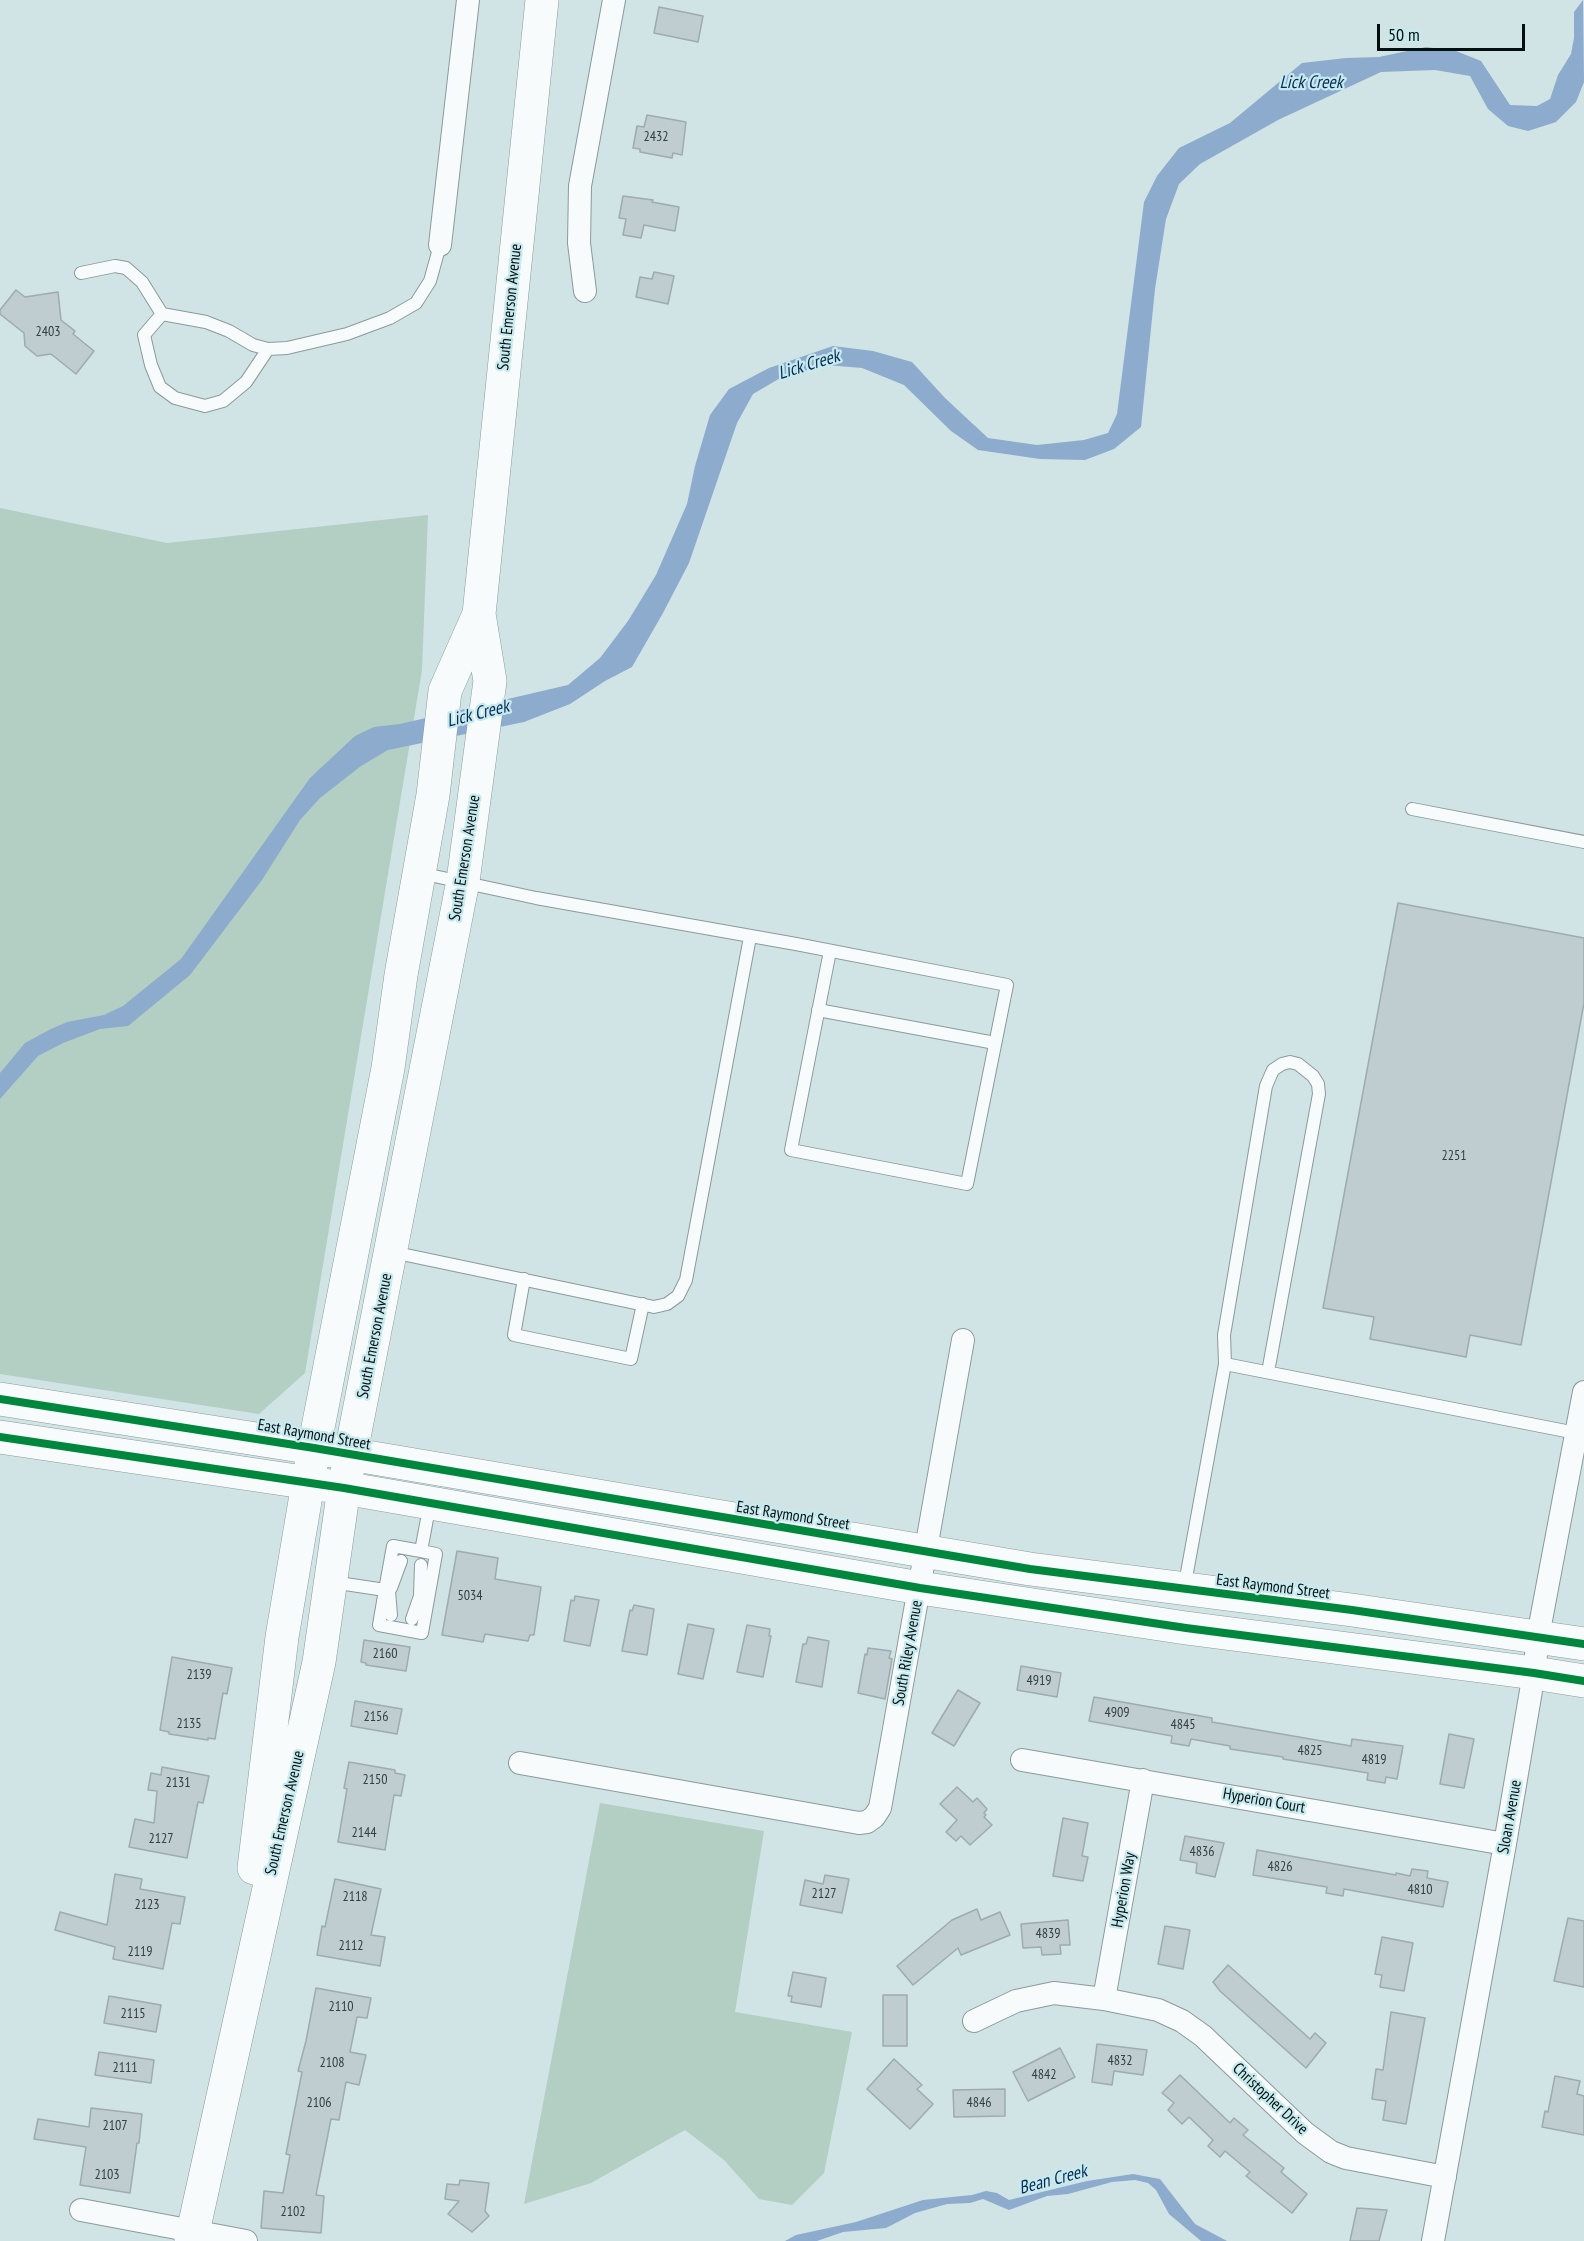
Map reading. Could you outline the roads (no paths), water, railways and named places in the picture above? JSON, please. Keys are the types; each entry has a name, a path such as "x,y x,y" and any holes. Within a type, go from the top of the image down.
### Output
{"main road":[{"name":"South Emerson Avenue","path":"191,2236 320,1662 350,1455 463,881 490,681 479,614 542,0"},
{"name":"South Emerson Avenue","path":"231,2054 282,1636 308,1482 388,1068 436,769 446,690 479,614"},
{"name":"East Raymond Street","path":"0,1399 314,1448 1030,1569 1584,1644"},
{"path":"0,1437 308,1482 920,1588 1186,1628 1584,1681"}],"street":[{"path":"440,245 468,0"},
{"path":"585,291 579,243 580,186 614,0"},
{"name":"South Riley Avenue","path":"520,1763 859,1823 870,1820 880,1808 963,1340"},
{"name":"Sloan Avenue","path":"1433,2241 1505,1844 1534,1673 1538,1636 1584,1392"},
{"name":"Hyperion Court","path":"1022,1760 1505,1844"},
{"name":"Hyperion Way","path":"1104,1999 1143,1780"},
{"name":"Christopher Drive","path":"974,2021 1016,2001 1035,1996 1068,1994 1158,2010 1182,2021 1198,2032 1305,2133 1331,2152 1354,2160 1445,2177"},
{"path":"81,2210 191,2236 246,2241"}],"lane":[{"path":"81,273 115,266 126,268 142,282 162,314 206,322 268,350 287,348 347,334 390,318 416,303 430,281 440,245"},
{"path":"162,314 144,335 151,365 160,387 175,398 206,406 224,402 246,382 268,350"},
{"path":"1412,809 1584,842"},
{"path":"419,873 536,898 830,951 1006,985 967,1184 791,1150 830,951"},
{"path":"391,1252 654,1306 667,1304 678,1296 686,1280 750,937"},
{"path":"818,1010 995,1042"},
{"path":"1184,1590 1225,1364 1224,1335 1266,1086 1273,1070 1290,1062 1298,1064 1313,1076 1318,1084 1319,1094 1268,1372"},
{"path":"524,1279 514,1335 631,1359 643,1304"},
{"path":"1225,1364 1576,1433"},
{"path":"421,1551 430,1503"},
{"path":"391,1615 393,1546 436,1554 412,1619"},
{"path":"401,1561 379,1625 422,1633 420,1595 422,1565"},
{"path":"390,1594 397,1580"},
{"path":"331,1582 390,1594"}],"water":[{"name":"Lick Creek","path":"1583,0 1584,82 1576,102 1556,122 1528,131 1508,126 1488,109 1470,76 1435,70 1381,72 1278,120 1200,164 1179,184 1166,219 1155,289 1141,427 1114,449 1085,460 1040,459 978,450 951,431 904,385 862,368 826,365 782,377 753,394 737,423 689,563 632,667 605,681 570,704 524,722 388,750 361,766 320,798 300,820 262,880 190,975 128,1026 100,1029 63,1043 38,1056 0,1099 0,1073 25,1043 67,1022 104,1015 123,1006 181,959 310,778 355,736 374,727 400,724 568,685 600,658 628,621 656,575 687,504 710,415 729,389 769,368 833,346 873,351 912,362 945,398 988,438 1037,445 1084,440 1108,433 1117,414 1144,202 1157,176 1179,148 1230,123 1302,63 1379,57 1426,47 1456,51 1481,61 1510,105 1537,106 1550,99 1558,75 1571,54 1574,38 1574,12"},
{"path":"1133,2174 1160,2179 1195,2224 1227,2241 1201,2241 1169,2214 1156,2190 1148,2183 1135,2180 1112,2182 1068,2194 1047,2196 1009,2210 983,2199 970,2203 947,2204 915,2213 886,2228 843,2232 817,2241 785,2241 796,2235 856,2222 923,2200 972,2195 986,2191 997,2193 1009,2200 1087,2181"}],"water label":[{"name":"Bean Creek","path":"1053,2180"}]}
